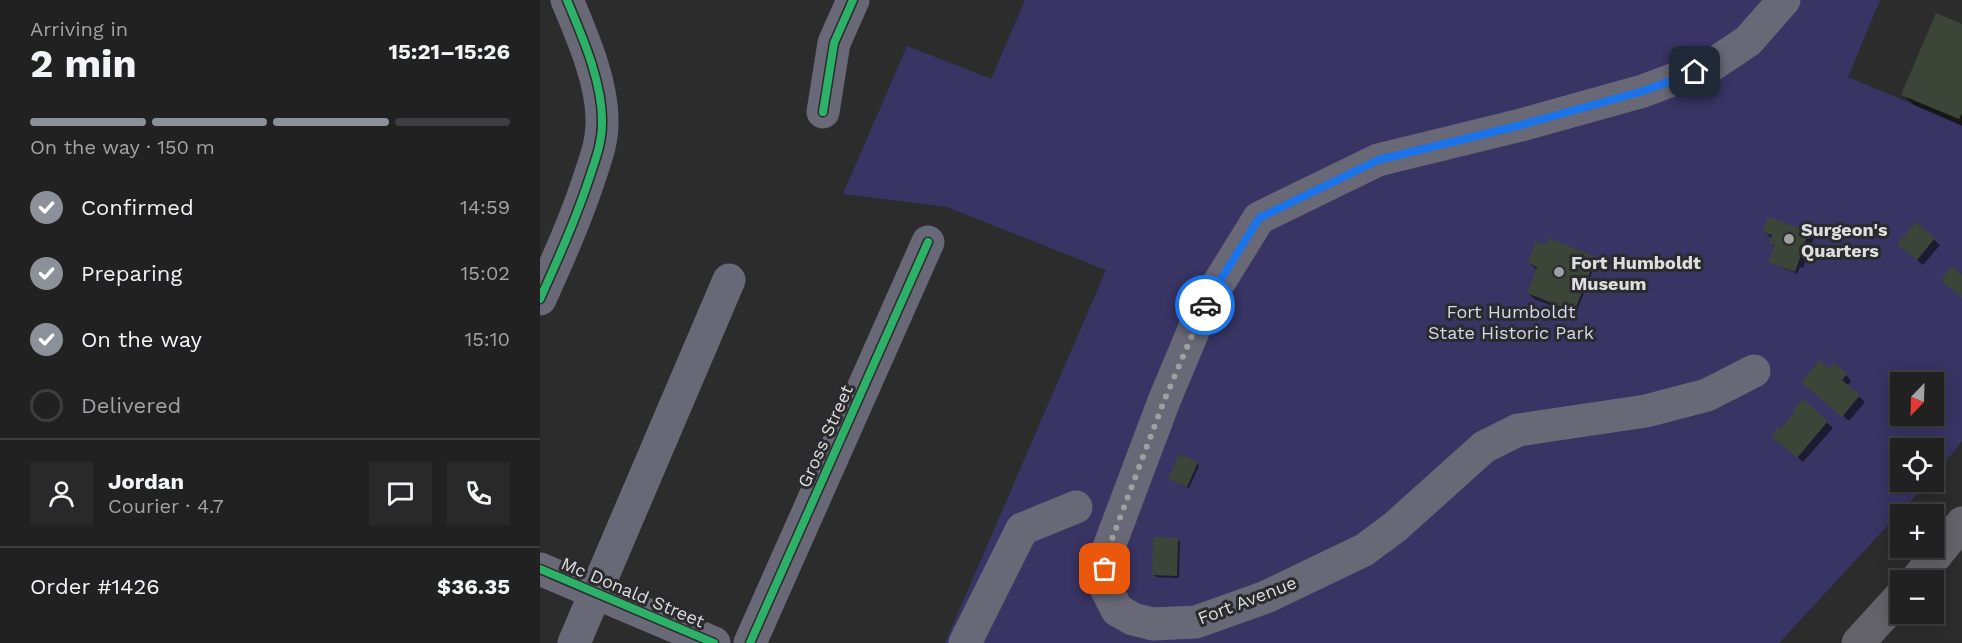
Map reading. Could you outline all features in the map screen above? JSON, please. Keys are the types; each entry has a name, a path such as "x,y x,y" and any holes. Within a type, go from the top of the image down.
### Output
{"highway":[{"path":"1924,570 1962,523"},
{"path":"1858,643 1890,608"}],"street":[{"path":"540,299 579,209 600,144 602,121 599,93 583,38 567,0"},
{"path":"823,112 834,43 852,0"},
{"name":"Fort Avenue","path":"1754,371 1707,395 1646,411 1518,430 1484,447 1395,527 1364,550 1266,597 1196,622 1153,624 1133,619 1117,610 1104,584 1106,555 1164,401 1202,310 1259,218 1378,160 1521,125 1643,91 1712,65 1748,40 1784,0"},
{"name":"Gross Street","path":"750,643 928,242"},
{"path":"574,643 729,280"},
{"path":"965,643 1022,529 1076,507"},
{"name":"Mc Donald Street","path":"540,569 714,643"}],"green space":[{"name":"Fort Humboldt State Historic Park","path":"1025,0 1880,0 1848,77 1962,125 1962,441 1944,464 1944,438 1890,438 1890,492 1919,492 1908,504 1890,504 1890,523 1779,643 945,643 1106,270 947,207 843,194 907,46 991,79"}],"building":[{"path":"1936,13 1962,24 1962,113 1959,119 1901,95"},
{"name":"Surgeon's Quarters","path":"1768,217 1809,231 1795,272 1768,262 1775,245 1769,243 1772,235 1763,232"},
{"path":"1916,222 1935,238 1917,260 1897,244"},
{"name":"Fort Humboldt Museum","path":"1549,238 1596,257 1574,312 1527,293 1537,267 1528,263 1536,241 1546,245"},
{"path":"1952,266 1962,275 1962,298 1941,280"},
{"path":"1820,360 1829,368 1834,363 1847,374 1842,380 1860,395 1842,417 1801,382"},
{"path":"1803,399 1828,421 1797,458 1771,436 1794,413 1792,412"},
{"path":"1179,454 1198,462 1187,487 1168,479"},
{"path":"1153,537 1178,538 1177,576 1152,575"}],"cycle path":[{"path":"540,299 585,192 602,130 599,92 595,76 567,0"},
{"path":"823,112 834,43 853,0"},
{"path":"750,643 928,242"},
{"path":"540,569 714,643"}],"way so far":[{"path":"1105,569 1106,555 1164,401 1205,305"}],"place":[{"name":"Surgeon's Quarters","path":"1789,239"},
{"name":"Fort Humboldt Museum","path":"1559,272"}],"route":[{"path":"1205,305 1259,218 1378,160 1521,125 1643,91 1695,72"}]}
